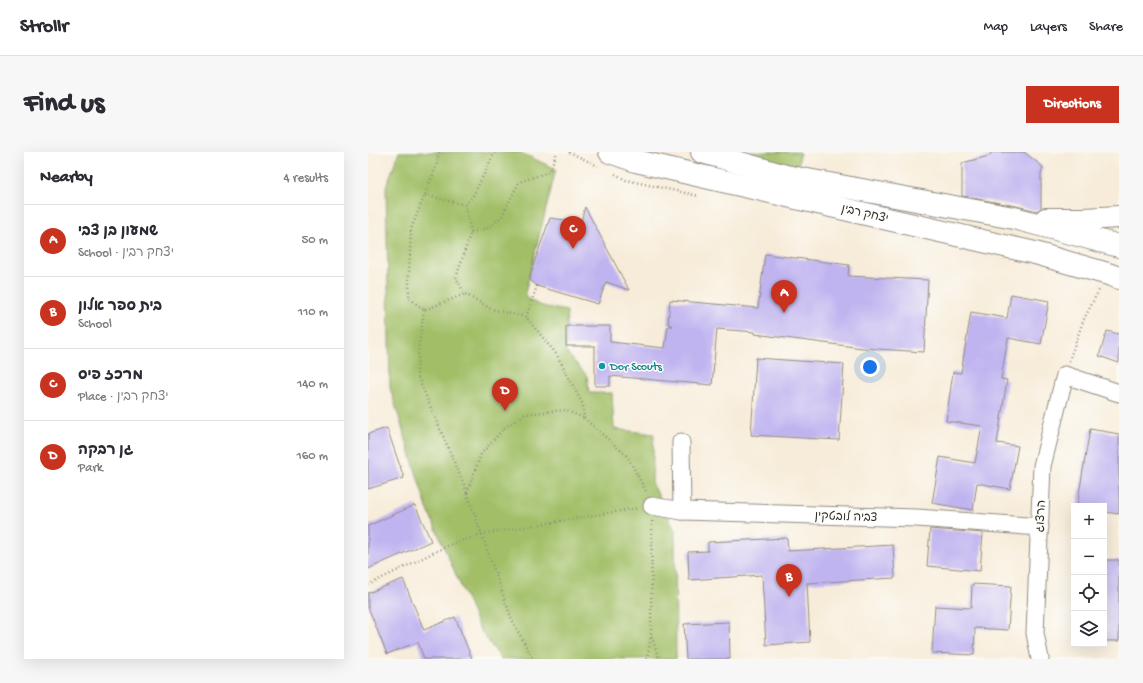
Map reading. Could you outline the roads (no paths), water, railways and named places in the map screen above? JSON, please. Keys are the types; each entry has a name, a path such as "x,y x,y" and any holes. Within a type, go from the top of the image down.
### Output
{"main road":[{"name":"יצחק רבין","path":"610,152 636,161 1035,252 1113,276"},
{"name":"יצחק רבין","path":"702,152 786,176 1014,218 1119,246"},
{"path":"1014,218 1084,219 1119,217"}],"street":[{"name":"הרצוג","path":"1040,659 1035,633 1042,466 1065,375 1119,392"},
{"path":"681,442 682,511"},
{"name":"צביה לובטקין","path":"652,506 682,511 917,518 1040,527"}],"place":[{"name":"מרכז פיס","path":"573,249"},
{"name":"שמעון בן צבי","path":"784,313"},
{"name":"Dor Scouts","path":"602,366"},
{"name":"גן רבקה","path":"505,411"},
{"name":"בית ספר אלון","path":"789,597"}]}
